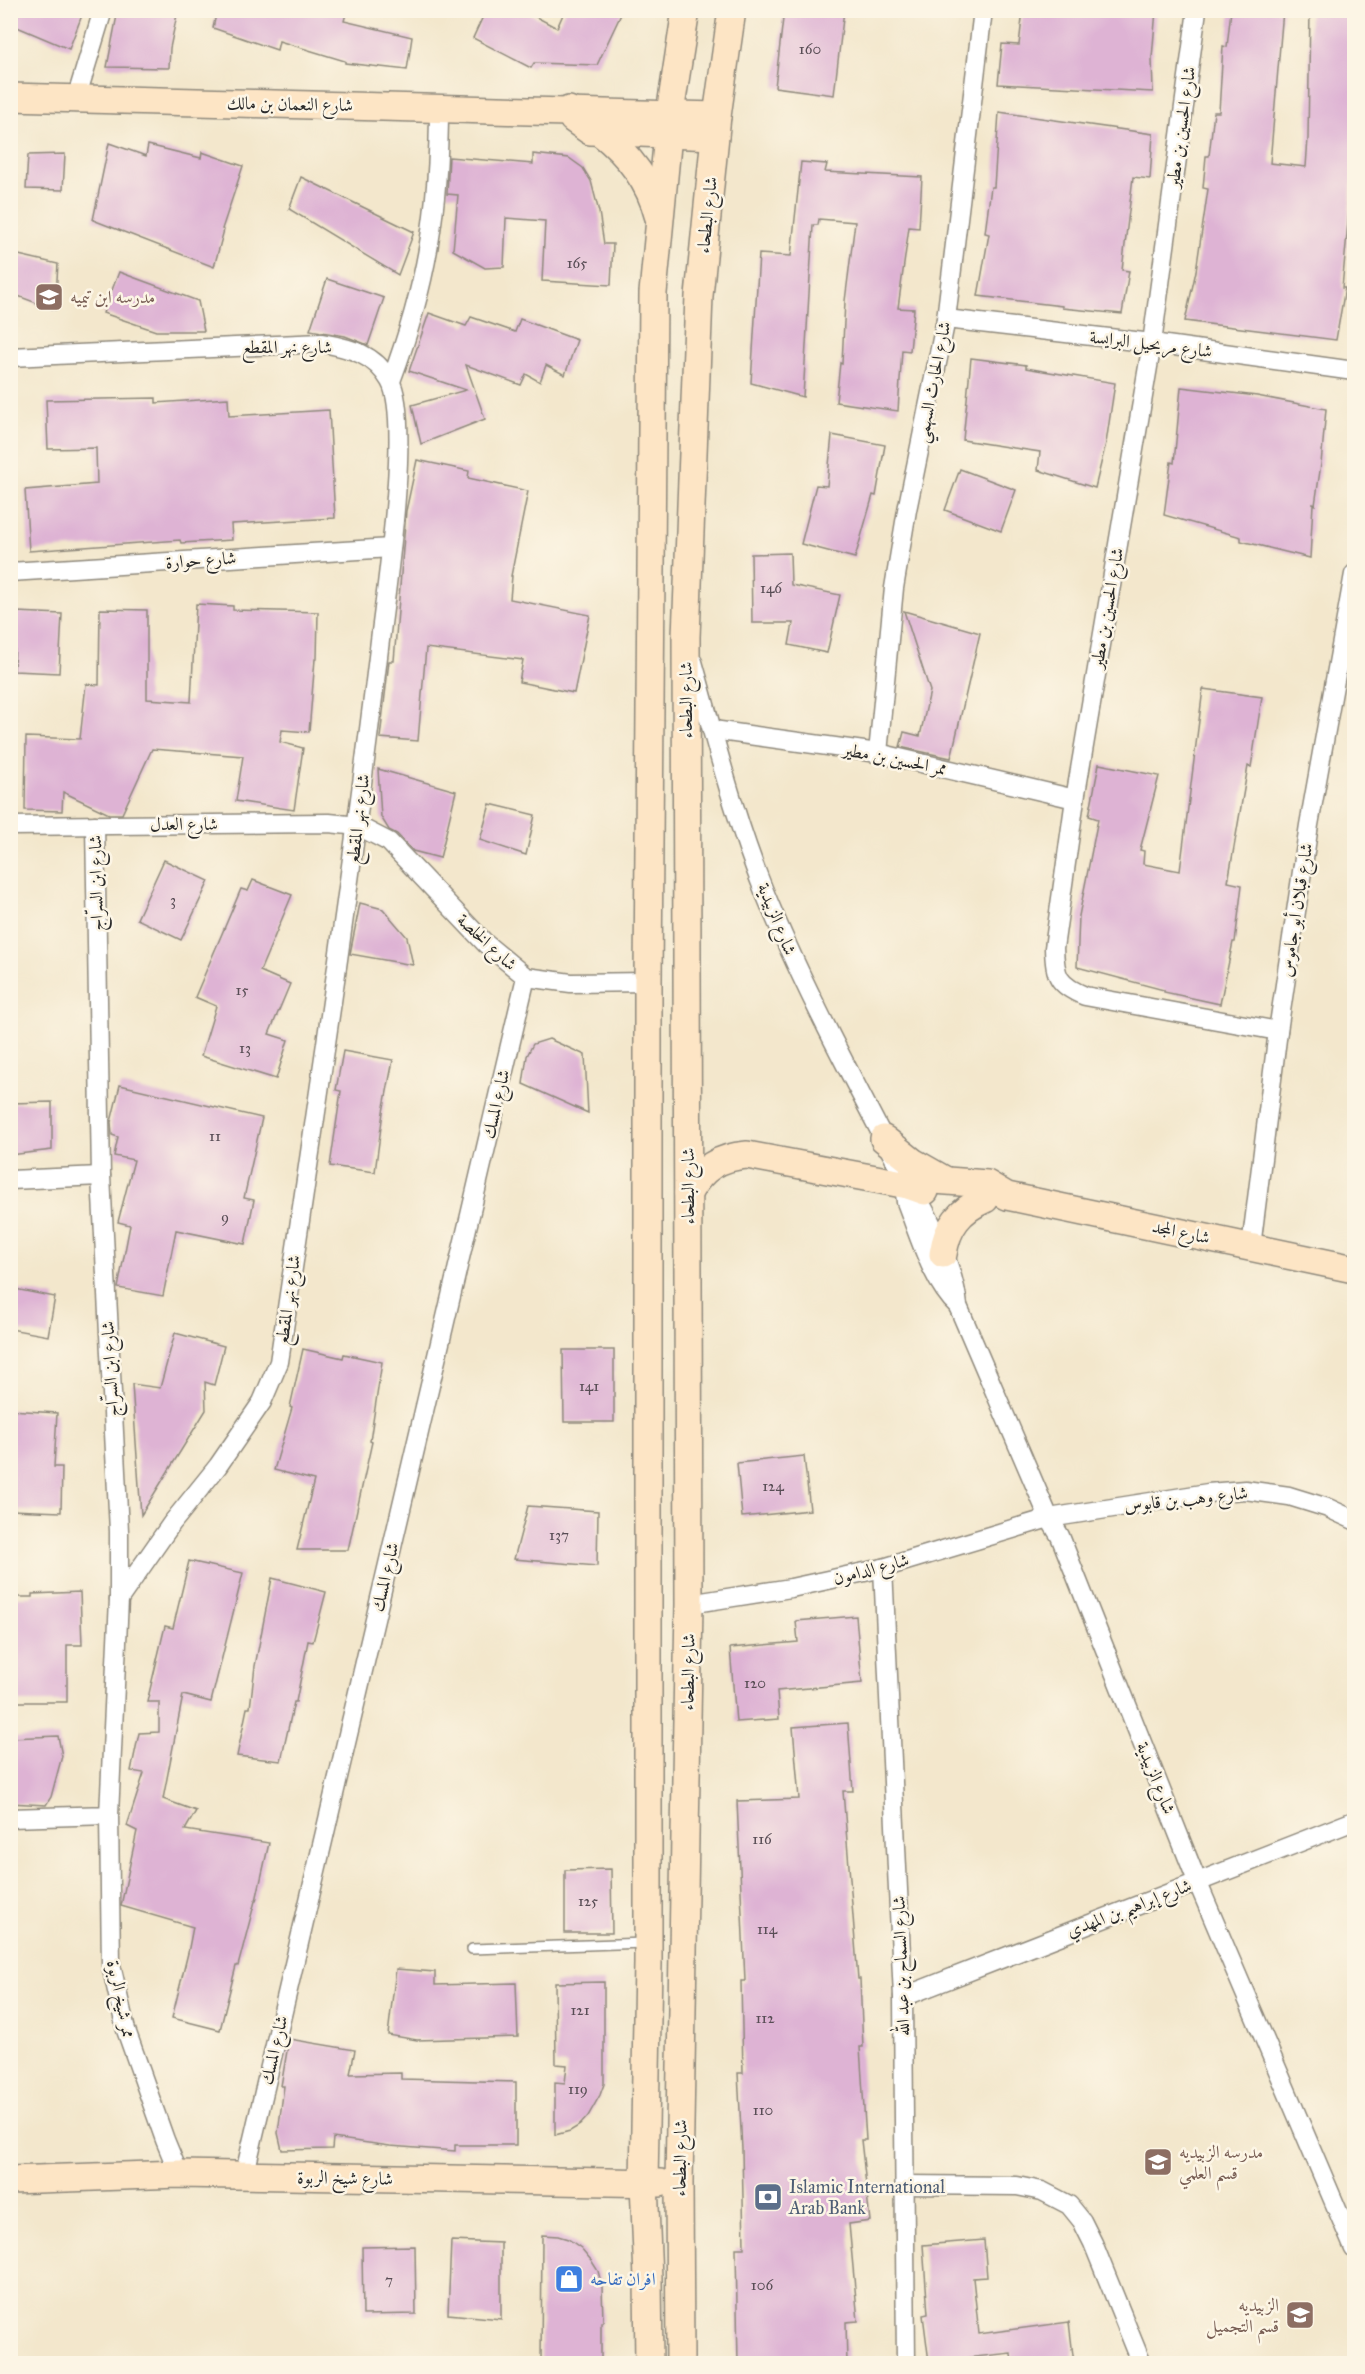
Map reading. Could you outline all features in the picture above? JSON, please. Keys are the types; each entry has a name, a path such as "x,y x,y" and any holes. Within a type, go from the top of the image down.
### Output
{"street":[{"path":"75,99 103,10"},
{"name":"شارع البطحاء","path":"650,2364 644,2183 649,1604 648,981 653,293 669,124 686,10"},
{"name":"شارع البطحاء","path":"680,2364 680,2183 689,1604 686,637 699,296 716,126 732,10"},
{"name":"شارع الحارث السهمي","path":"879,753 894,588 907,510 946,319 982,10"},
{"name":"شارع الحسين بن مطير","path":"1197,10 1152,343 1075,799 1054,948 1054,966 1059,980 1068,989 1086,996 1278,1031"},
{"name":"شارع النعمان بن مالك","path":"10,97 569,110 669,124 716,126"},
{"path":"391,381 417,304 430,247 438,166 439,107"},
{"name":"شارع النعمان بن مالك","path":"569,110 573,119 590,131 600,132 669,124"},
{"path":"600,132 627,156 638,170 655,203 660,220"},
{"name":"شارع مريحيل البرايسة","path":"946,319 1152,343 1354,371"},
{"name":"شارع نهر المقطع","path":"10,357 322,343 348,348 370,357 391,381 399,429 391,548 358,826 279,1362 256,1411 218,1466 172,1523 119,1599"},
{"name":"شارع حوارة","path":"10,572 391,548"},
{"name":"شارع قبلان أبو جاموس","path":"1251,1247 1278,1031 1309,825 1354,585"},
{"name":"شارع الزبيدية","path":"686,637 727,782 763,889 804,985 908,1185 921,1203 955,1285 958,1306 1049,1518 1060,1536 1197,1881 1354,2249"},
{"name":"ممر الحسين بن مطير","path":"713,730 879,753 1075,799"},
{"name":"شارع العدل","path":"10,826 329,823 358,826"},
{"name":"شارع ابن السرّاج","path":"95,825 102,1176 119,1531 119,1599 109,1815"},
{"name":"شارع الخلصة","path":"358,826 389,842 486,944 526,977 571,982 648,981"},
{"name":"شارع المسك","path":"244,2177 526,977"},
{"path":"884,1139 914,1162 946,1181"},
{"name":"شارع المجد","path":"688,1192 705,1169 732,1156 747,1155 908,1185 921,1190 996,1197 1354,1269"},
{"path":"10,1180 102,1176"},
{"name":"شارع المجد","path":"908,1185 916,1179 987,1184 996,1197"},
{"name":"شارع الزبيدية","path":"908,1185 905,1193 906,1202 938,1280 950,1299 958,1306"},
{"path":"943,1254 945,1239 960,1214 971,1205 996,1197"},
{"name":"شارع وهب بن قابوس","path":"1049,1518 1176,1498 1245,1490 1289,1496 1328,1508 1354,1520"},
{"name":"شارع الدامون","path":"689,1604 791,1588 883,1568 1049,1518"},
{"name":"شارع السماح بن عبد الله","path":"883,1568 903,1996 906,2364"},
{"path":"649,1604 689,1604"},
{"path":"10,1818 109,1815"},
{"name":"ممر شيخ الربوة","path":"109,1815 111,1965 126,2030 179,2174"},
{"name":"شارع إبراهيم بن المهدي","path":"903,1996 1354,1821"},
{"name":"شارع شيخ الربوة","path":"10,2180 179,2174 244,2177 680,2183"},
{"path":"906,2185 1017,2186 1042,2191 1069,2205 1082,2221 1093,2243 1142,2364"}],"lane":[{"path":"472,1949 647,1943"}],"building":[{"path":"10,10 84,10 69,49 10,24"},
{"path":"118,10 178,10 170,48 169,68 107,67"},
{"path":"217,10 347,10 344,21 412,37 407,70 345,63 345,61 279,41 277,50 213,28"},
{"path":"486,10 523,10 557,28 565,10 623,10 597,65 534,63 531,68 473,38"},
{"path":"784,10 844,10 834,95 775,87"},
{"path":"1023,10 1156,10 1152,58 1153,92 998,84 1002,44 1019,45"},
{"path":"1231,10 1283,10 1270,163 1306,167 1310,10 1354,10 1354,158 1342,288 1345,288 1336,340 1185,321 1196,271 1208,189 1203,188 1206,156 1209,156 1214,112 1219,112 1223,46 1227,47"},
{"path":"999,112 1153,134 1150,179 1133,177 1122,270 1129,271 1122,314 978,296 989,234 985,233 991,187 994,187"},
{"path":"109,143 146,156 148,145 201,158 202,152 243,166 222,229 224,230 214,267 93,220"},
{"path":"65,154 63,190 26,189 28,155"},
{"path":"533,154 569,158 583,168 591,181 604,244 613,244 611,285 542,281 545,221 506,218 504,267 485,268 453,250 458,195 447,194 449,157 533,164"},
{"path":"801,162 827,164 825,172 922,177 919,228 909,227 898,308 914,309 910,351 902,350 898,411 836,402 840,363 842,364 845,301 855,222 819,219 818,225 813,225 803,397 751,383 759,254 791,256"},
{"path":"301,177 414,232 398,275 289,209"},
{"path":"10,253 58,264 55,310 10,293"},
{"path":"119,272 198,301 204,331 156,331 103,313"},
{"path":"327,279 384,298 368,345 345,336 310,330"},
{"path":"429,313 466,326 471,317 515,332 520,319 577,340 565,375 546,365 540,382 526,374 521,385 466,365 485,419 421,444 412,405 466,390 409,371"},
{"path":"971,358 1026,365 1026,368 1115,383 1106,443 1095,488 1038,470 1040,452 963,440"},
{"path":"1181,387 1257,396 1326,409 1321,464 1315,505 1313,504 1310,558 1241,541 1241,537 1164,515 1171,462 1174,463"},
{"path":"156,398 156,403 228,398 229,416 329,410 335,518 231,524 232,540 181,543 180,540 29,551 25,490 97,484 96,448 48,449 46,400"},
{"path":"832,435 885,445 876,496 873,495 855,558 801,544 816,485 827,486"},
{"path":"417,460 469,471 468,478 528,491 511,576 510,599 590,615 574,693 519,682 523,660 426,648 418,741 380,738 389,661 394,661 406,511"},
{"path":"960,469 1016,490 1001,531 945,510"},
{"path":"790,553 791,585 840,595 827,653 789,645 793,623 752,623 751,554"},
{"path":"196,604 233,606 233,610 318,612 317,659 315,659 309,732 282,730 280,742 303,748 294,810 236,801 243,756 152,749 122,814 109,814 63,792 62,811 25,810 26,737 80,739 86,684 99,685 100,609 147,610 147,699 191,702"},
{"path":"904,611 980,633 951,758 900,747 904,732 920,736 930,691"},
{"path":"16,612 62,614 59,673 14,671"},
{"path":"1203,689 1262,697 1251,767 1248,766 1228,882 1242,885 1235,942 1233,942 1220,1004 1164,992 1164,990 1077,967 1079,916 1098,819 1089,816 1099,764 1159,776 1140,850 1144,851 1143,864 1180,871"},
{"path":"378,769 456,791 440,858 413,851 397,834 389,830 381,817"},
{"path":"490,804 535,815 526,855 480,840"},
{"path":"164,860 209,881 181,940 137,919"},
{"path":"253,880 292,895 260,971 290,984 269,1034 288,1040 276,1079 201,1056 216,1006 195,997 241,889 248,891"},
{"path":"360,903 383,909 407,937 413,965 350,954"},
{"path":"549,1039 585,1055 588,1113 523,1084 527,1056 533,1044"},
{"path":"343,1051 393,1060 375,1172 330,1166 341,1091 336,1090"},
{"path":"120,1085 262,1118 244,1198 254,1200 245,1244 176,1230 163,1296 118,1288 130,1225 118,1222 134,1160 114,1156 118,1137 112,1135 111,1122"},
{"path":"52,1102 52,1150 10,1155 10,1103"},
{"path":"10,1288 55,1297 48,1336 10,1329"},
{"path":"175,1333 224,1346 214,1385 205,1382 206,1410 141,1515 132,1384 160,1388"},
{"path":"303,1349 343,1358 344,1354 382,1362 370,1441 372,1442 348,1550 297,1550 314,1480 274,1470 292,1408 290,1407"},
{"path":"563,1350 614,1350 614,1422 564,1422"},
{"path":"10,1410 57,1413 54,1467 62,1467 61,1512 10,1510"},
{"path":"804,1456 810,1510 742,1517 737,1463"},
{"path":"528,1506 598,1511 597,1566 514,1559"},
{"path":"189,1561 243,1573 211,1702 183,1695 163,1799 196,1811 185,1830 269,1843 256,1901 220,2030 172,2018 193,1927 121,1906 137,1831 127,1826 144,1773 131,1771 139,1733 159,1732 159,1702 147,1702 165,1626 173,1628"},
{"path":"272,1578 326,1592 313,1642 308,1641 281,1761 237,1756 247,1708 250,1708 255,1666"},
{"path":"80,1592 82,1645 67,1645 67,1702 12,1702 10,1597"},
{"path":"856,1616 862,1683 777,1691 779,1719 736,1722 730,1648 798,1642 796,1621"},
{"path":"848,1723 853,1791 843,1791 858,1979 860,1979 863,2047 860,2047 866,2140 861,2140 870,2221 849,2224 858,2321 846,2322 847,2364 738,2364 736,2248 744,2248 738,2073 743,2073 741,1981 745,1981 737,1801 799,1799 793,1727"},
{"path":"58,1736 62,1756 51,1797 46,1805 10,1803 10,1738"},
{"path":"611,1869 612,1933 565,1933 565,1870"},
{"path":"396,1969 435,1972 435,1985 516,1983 518,2037 417,2040 388,2035"},
{"path":"604,1982 604,2084 588,2116 580,2125 570,2131 555,2135 555,2082 565,2083 567,2065 556,2064 555,1983"},
{"path":"289,2039 355,2050 350,2074 401,2073 401,2079 516,2082 516,2145 455,2145 455,2151 390,2146 333,2138 332,2149 282,2150 278,2133 284,2086 281,2086"},
{"path":"542,2235 568,2239 581,2248 598,2271 602,2286 601,2364 541,2364"},
{"path":"984,2240 987,2277 973,2278 979,2334 1069,2322 1074,2364 1012,2364 1011,2353 929,2362 923,2315 928,2314 923,2245"},
{"path":"451,2241 501,2243 501,2319 448,2314"},
{"path":"415,2246 416,2314 363,2315 362,2247"}],"place":[{"name":"مدرسه ابن تيميه","path":"49,297"},
{"name":"مدرسه الزبيديه قسم العلمي","path":"1158,2162"},
{"name":"Islamic International Arab Bank","path":"768,2197"},
{"name":"افران تفاحه","path":"569,2279"},
{"name":"الزبيديه قسم التجميل","path":"1300,2315"}]}
